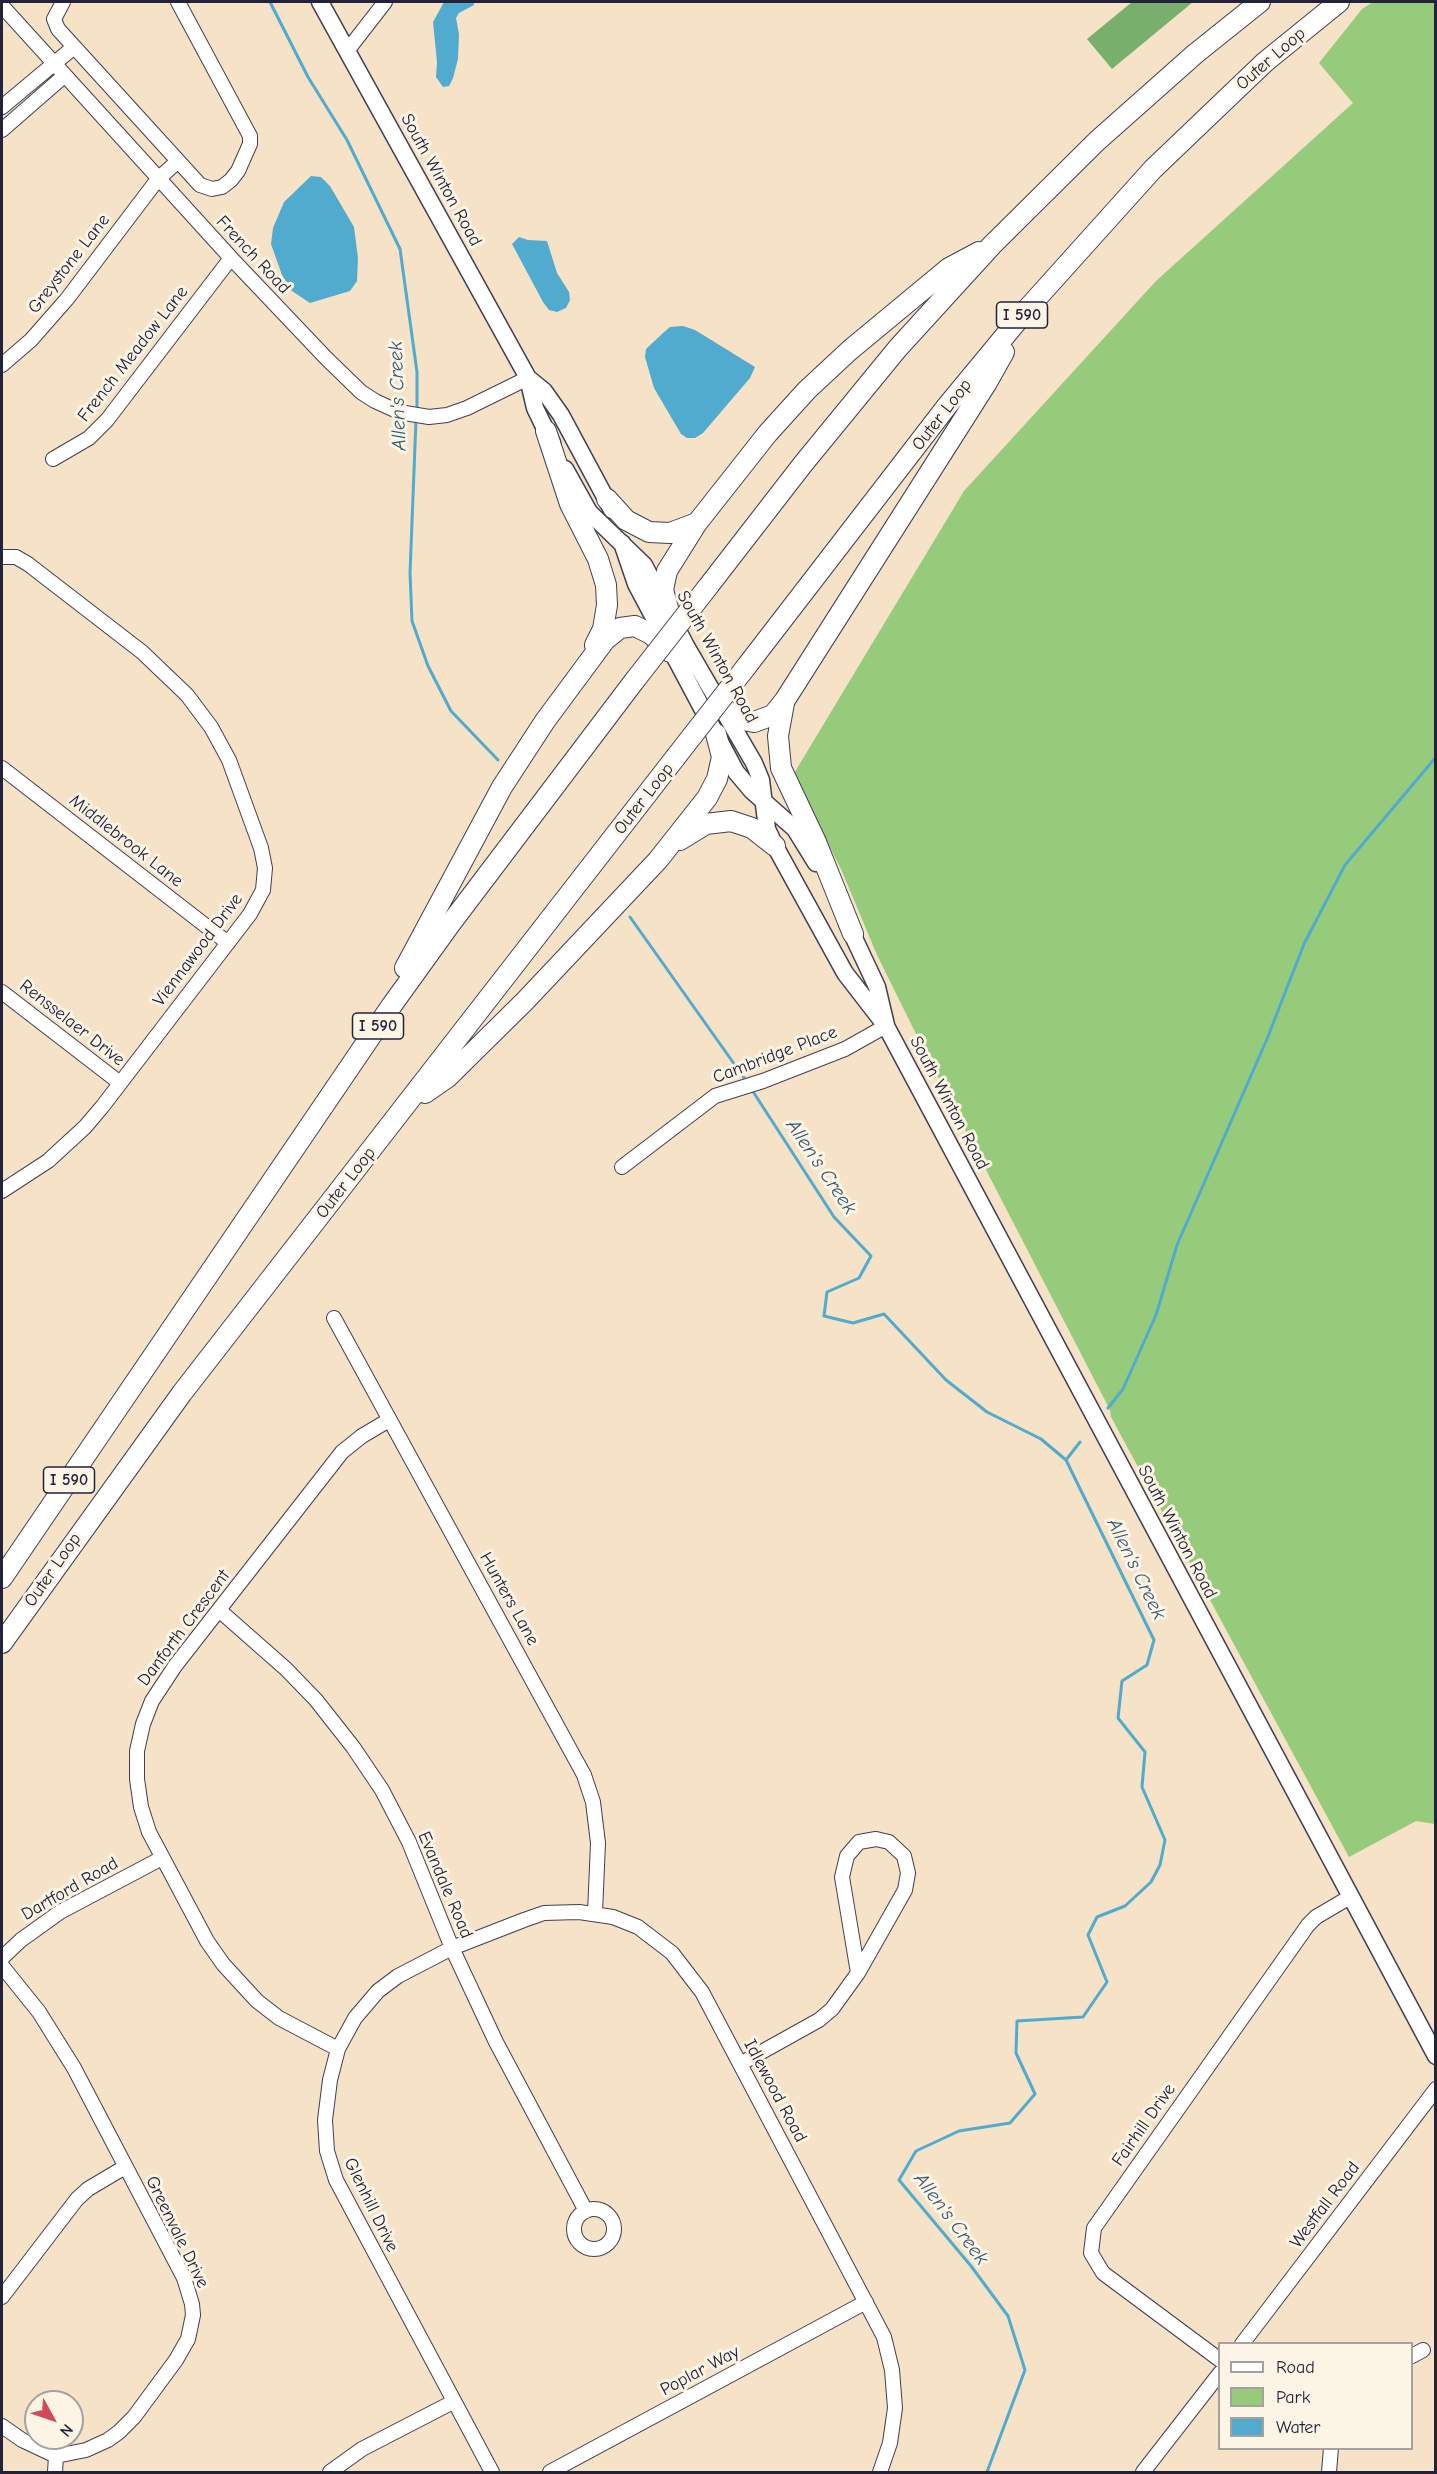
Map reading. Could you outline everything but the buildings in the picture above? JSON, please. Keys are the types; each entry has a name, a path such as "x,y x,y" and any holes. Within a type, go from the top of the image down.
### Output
{"highway":[{"name":"Outer Loop","path":"2,1578 392,1005 451,923 635,680 803,464 898,348 992,245 1097,141 1195,54 1260,2"},
{"name":"Outer Loop","path":"2,1643 158,1425 947,406 1028,308 1153,169 1265,62 1339,2"},
{"path":"669,612 663,590 665,576 697,523 768,433 828,370 949,268 992,245"},
{"path":"721,706 737,719 754,722 773,715 785,700 986,384 1028,308"},
{"path":"546,431 570,504 598,559 606,585 607,604 603,629 582,672"},
{"path":"607,499 626,520 649,532 670,533 697,523"},
{"path":"392,1005 405,967 491,805 526,749 609,636 628,626 643,629 670,652"},
{"path":"785,700 778,736 781,768 813,833 853,934"},
{"path":"407,1106 448,1077 506,1020 658,860 707,798 717,779 722,757 716,734"},
{"path":"658,860 689,833 716,821 731,821 747,826 775,846"}],"main road":[{"name":"South Winton Road","path":"320,2 528,378 532,398 546,431 587,510 644,565 758,771 767,829 775,846 845,973 886,1026 1436,2056"},
{"name":"South Winton Road","path":"528,378 544,391 557,409 607,499 634,580 670,652 738,776 802,837 853,934 877,987 886,1026"}],"street":[{"path":"63,2 54,19 58,29 200,184 212,189 222,187 238,171 250,144 250,136 178,2"},
{"path":"347,51 385,2"},
{"name":"French Road","path":"2,6 231,258 361,392 375,401 412,415 438,416 467,408 528,378"},
{"path":"2,107 74,47"},
{"path":"2,130 64,76"},
{"name":"Greystone Lane","path":"2,365 30,340 67,299 158,179 178,161"},
{"name":"French Meadow Lane","path":"53,459 89,438 98,430 231,258"},
{"name":"Viennawood Drive","path":"2,1191 41,1166 69,1143 102,1107 228,943 260,897 265,883 261,848 238,782 220,743 187,695 142,652 28,564 16,557 4,556"},
{"name":"Middlebrook Lane","path":"2,768 228,943"},
{"name":"Rensselaer Drive","path":"2,992 120,1083"},
{"name":"Cambridge Place","path":"622,1167 714,1096 763,1081 844,1049 886,1026"},
{"name":"Hunters Lane","path":"334,1318 584,1775 593,1802 598,1843 595,1913"},
{"name":"Danforth Crescent","path":"338,2049 279,2018 241,1985 207,1941 162,1858 141,1807 136,1779 137,1751 143,1724 163,1682 342,1452 351,1443 389,1420"},
{"name":"Evandale Road","path":"219,1610 286,1669 316,1700 370,1772 392,1808 495,2042 585,2211"},
{"path":"740,2064 819,2020 832,2009 858,1973 904,1890 908,1873 904,1856 889,1842 876,1839 859,1842 848,1856 842,1877 858,1973"},
{"name":"Dartford Road","path":"2,1958 21,1940 60,1912 162,1858"},
{"name":"Fairhill Drive","path":"1218,2359 1103,2273 1091,2253 1094,2228 1308,1925 1316,1917 1350,1897"},
{"name":"Idlewood Road","path":"452,1948 544,1914 579,1911 595,1913 638,1927 672,1953 702,1992 884,2337 895,2391 894,2426 880,2472"},
{"name":"Glenhill Drive","path":"452,1948 398,1976 378,1991 355,2018 338,2049 330,2080 325,2120 327,2151 332,2171 492,2472"},
{"name":"Greenvale Drive","path":"2,1966 39,2012 59,2042 184,2278 192,2304 192,2325 188,2339 176,2360 134,2417 119,2432 86,2450 57,2456"},
{"name":"Westfall Road","path":"1243,2342 1436,2089"},
{"path":"2,2297 77,2199 125,2167"},
{"name":"Poplar Way","path":"550,2472 867,2302"},
{"path":"1143,2472 1218,2376"},
{"path":"330,2472 362,2449 453,2402"},
{"path":"2,2426 22,2440 57,2456 55,2472"},
{"path":"1329,2472 1331,2450"}],"green space":[{"path":"1132,2 1193,2 1112,69 1087,39"},
{"path":"1373,2 1435,2 1435,1824 1416,1821 1349,1857 1111,1417 1110,1410 920,1042 877,955 841,869 793,775 964,491 1156,281 1353,103 1319,63 1362,9"}],"water":[{"path":"444,2 474,2 474,5 459,13 456,18 459,34 458,59 449,86 443,87 436,77 437,62 433,22"},
{"path":"311,176 321,177 330,186 354,227 358,258 357,281 350,291 310,303 292,291 282,275 271,244 273,228 284,202"},
{"path":"519,237 547,241 557,273 569,292 570,300 566,308 557,312 549,310 543,302 512,244"},
{"path":"683,326 695,330 755,367 750,378 703,433 695,438 687,438 681,434 654,388 645,357 646,349 670,327"}],"waterway":[{"name":"Allen's Creek","path":"270,2 308,77 347,140 400,249 417,372 417,410"},
{"name":"Allen's Creek","path":"416,420 410,573 412,621 428,666 451,711 498,760"},
{"path":"1108,1408 1123,1389 1156,1315 1177,1245 1267,1039 1304,944 1345,865 1436,757"},
{"name":"Allen's Creek","path":"630,917 747,1082"},
{"name":"Allen's Creek","path":"752,1090 834,1217 871,1256 859,1278 827,1292 824,1316 853,1323 884,1314 946,1380 987,1412 1041,1439 1066,1460 1154,1640 1147,1665 1122,1681 1118,1718 1145,1752 1142,1787 1165,1840 1160,1865 1151,1882 1125,1906 1097,1917 1088,1935 1107,1982 1083,2017 1017,2021 1016,2053 1035,2094 1010,2123 959,2131 916,2151 899,2180 971,2266 1008,2316 1025,2370 987,2472"},
{"path":"1066,1460 1080,1442"}]}
